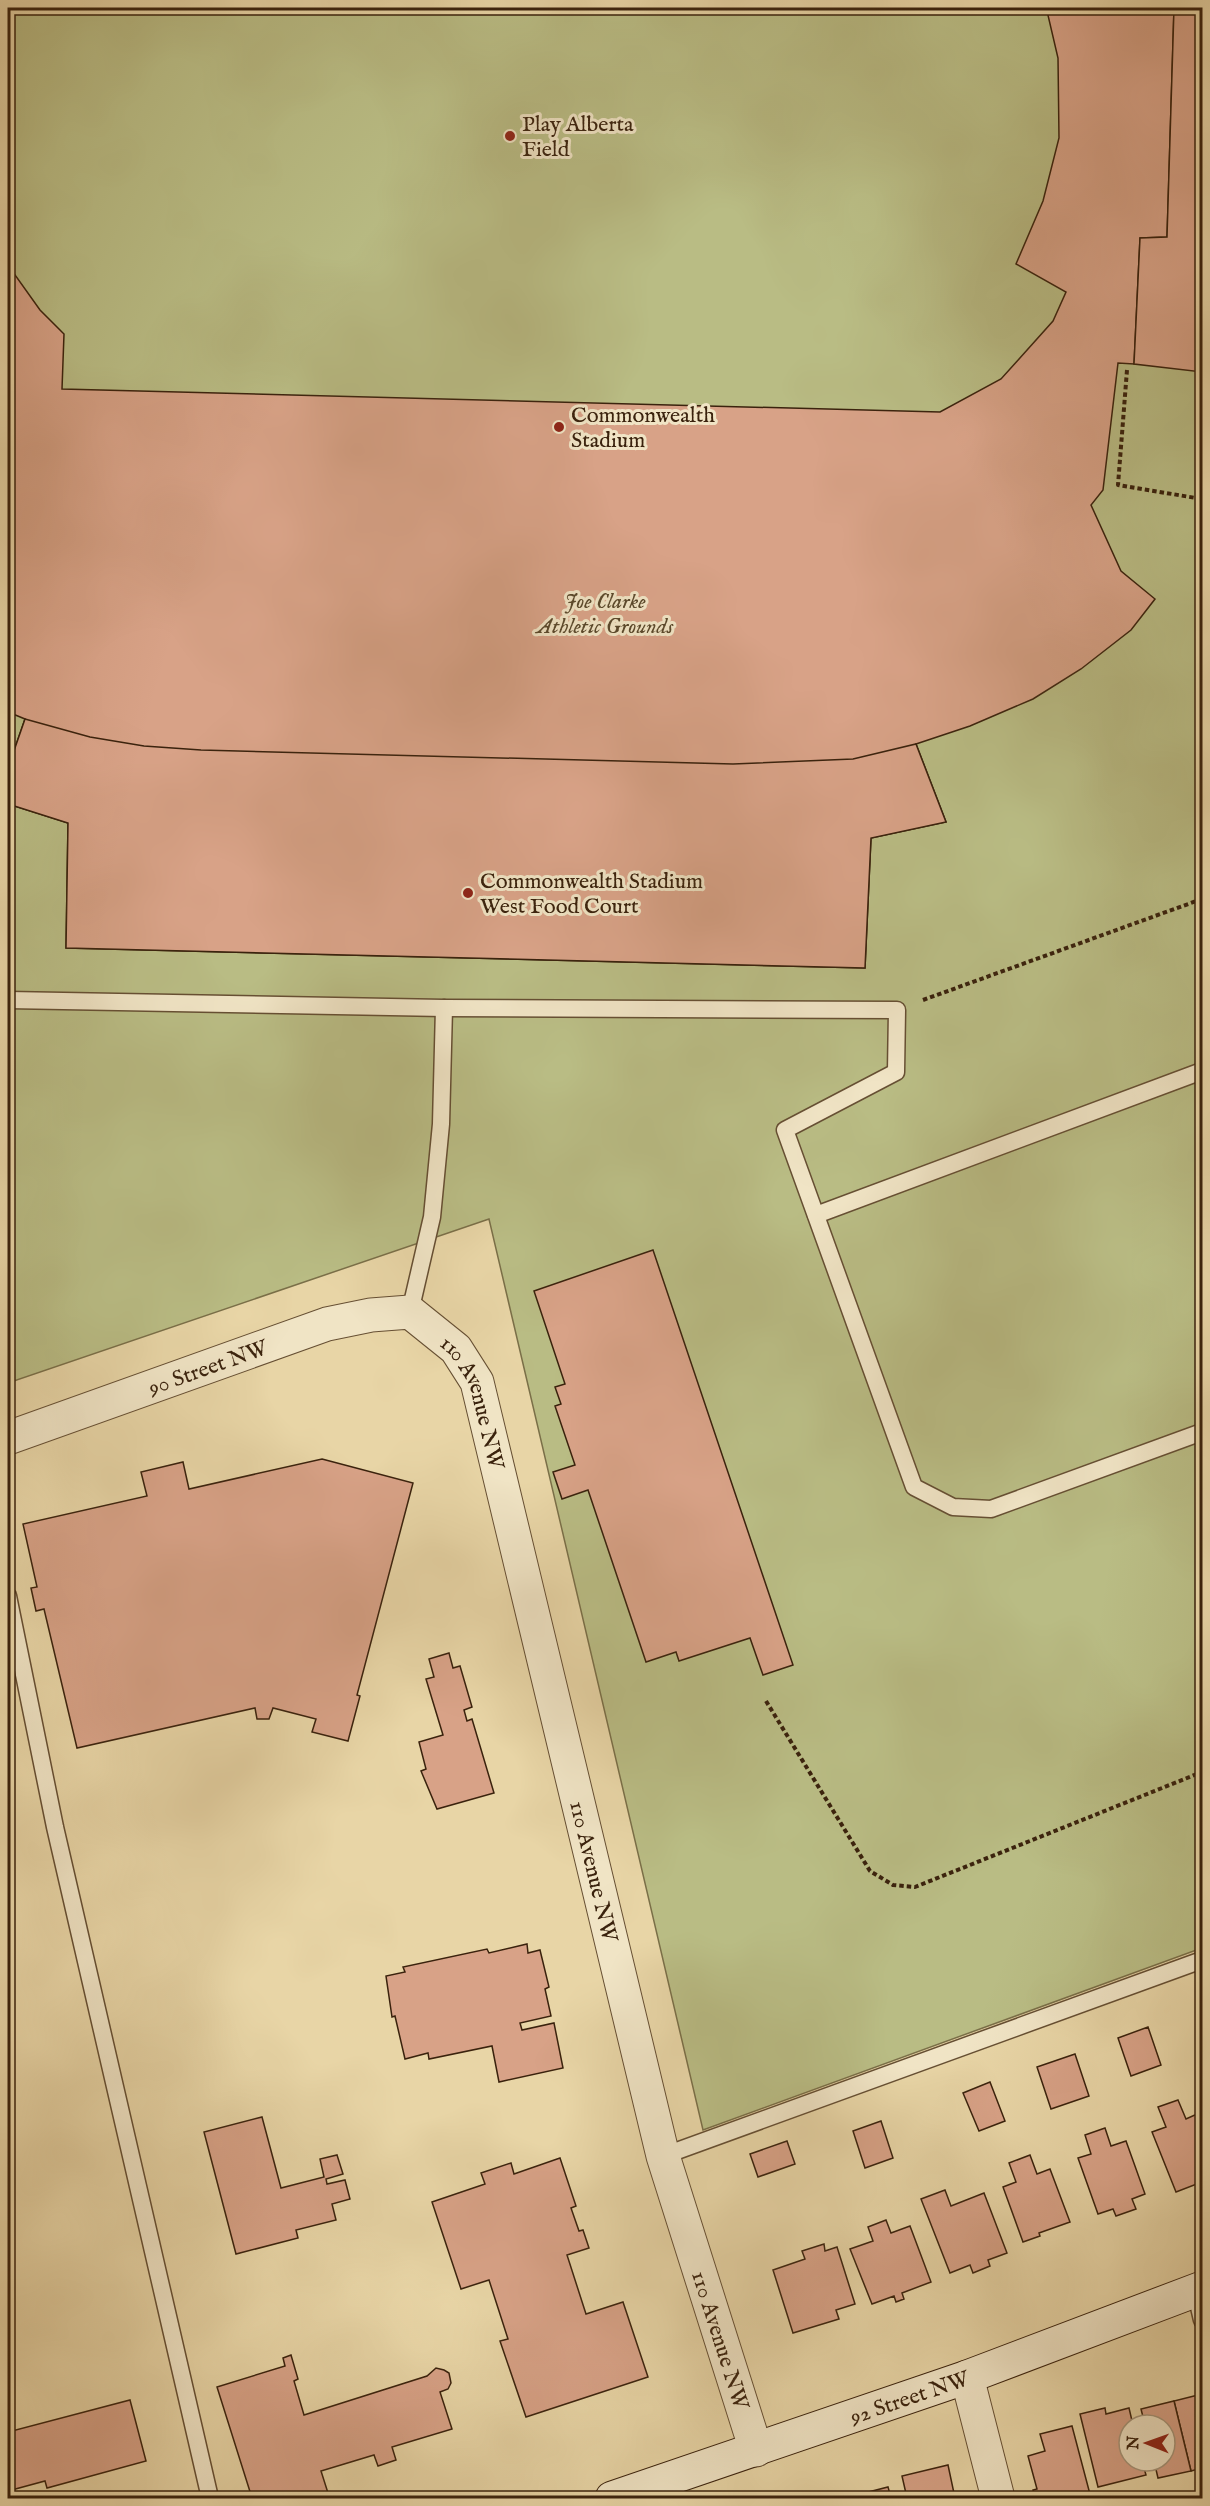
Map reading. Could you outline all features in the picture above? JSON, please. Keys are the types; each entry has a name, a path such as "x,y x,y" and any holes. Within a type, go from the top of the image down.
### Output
{"street":[{"name":"90 Street NW","path":"8,1438 327,1324 371,1315 410,1312"},
{"name":"110 Avenue NW","path":"410,1312 456,1349 477,1382 663,2156 756,2450"},
{"name":"92 Street NW","path":"612,2499 1200,2299"},
{"path":"967,2377 998,2499"}],"lane":[{"path":"8,1000 444,1008 897,1010 896,1072 785,1130 914,1487 953,1508 991,1509 1203,1432"},
{"path":"410,1312 432,1216 441,1124 444,1008"},
{"path":"816,1215 1203,1071"},
{"path":"8,1596 55,1827 210,2499"},
{"path":"663,2156 1203,1960"}],"path":[{"path":"1127,370 1118,485 1203,499"},
{"path":"897,1010 1203,899"},
{"path":"766,1701 870,1872 893,1884 915,1887 1203,1772"}],"green space":[{"name":"Joe Clarke Athletic Grounds","path":"8,8 1202,8 1202,1948 703,2130 489,1219 8,1383"}],"building":[{"name":"Commonwealth Stadium","path":"1055,8 1174,8 1167,237 1140,238 1134,364 1118,363 1103,490 1091,505 1121,571 1155,599 1131,630 1081,669 1033,699 970,726 916,744 946,822 871,838 865,968 66,948 68,823 8,804 8,768 25,719 8,712 8,265 40,310 64,334 62,389 940,412 1001,379 1053,321 1066,292 1016,264 1043,201 1059,138 1058,58 1047,11"},
{"path":"1174,8 1202,8 1202,372 1134,364 1140,238 1167,237"},
{"name":"Commonwealth Stadium West Food Court","path":"25,719 90,737 144,746 201,750 733,764 853,759 916,744 946,822 871,838 865,968 66,948 68,823 8,804 8,768"},
{"path":"653,1250 793,1665 763,1675 750,1638 679,1661 676,1652 646,1662 588,1490 562,1499 553,1472 575,1465 555,1406 561,1404 555,1387 565,1384 534,1291"},
{"path":"322,1459 413,1483 357,1695 360,1696 348,1741 312,1732 316,1719 273,1708 269,1719 257,1719 255,1708 77,1748 44,1609 36,1611 31,1588 37,1587 23,1524 147,1496 141,1472 183,1462 189,1489"},
{"path":"449,1653 453,1668 460,1666 472,1707 464,1710 467,1721 472,1719 494,1793 437,1809 421,1771 426,1769 419,1742 443,1735 426,1679 434,1677 429,1659"},
{"path":"527,1944 528,1953 540,1950 549,1987 545,1989 551,2016 520,2023 522,2030 554,2023 563,2068 499,2082 492,2046 429,2059 428,2053 405,2059 395,2016 392,2017 386,1976 405,1972 403,1967 487,1949 489,1953"},
{"path":"1148,2027 1161,2065 1131,2076 1118,2038"},
{"path":"1075,2054 1089,2096 1051,2109 1037,2067"},
{"path":"990,2082 1005,2121 979,2131 963,2093"},
{"path":"1178,2100 1186,2119 1197,2114 1202,2129 1202,2182 1176,2192 1152,2132 1166,2127 1158,2107"},
{"path":"262,2117 281,2188 324,2177 320,2159 337,2155 343,2174 326,2179 327,2184 345,2180 350,2199 332,2204 336,2220 296,2230 298,2238 236,2254 204,2132"},
{"path":"881,2121 893,2158 865,2168 853,2131"},
{"path":"1105,2128 1111,2146 1126,2141 1145,2194 1132,2199 1136,2209 1116,2216 1113,2209 1098,2214 1078,2158 1091,2154 1085,2135"},
{"path":"787,2141 795,2164 758,2177 750,2154"},
{"path":"1030,2155 1037,2174 1050,2169 1070,2222 1039,2233 1040,2236 1023,2242 1003,2187 1016,2182 1009,2163"},
{"path":"560,2158 576,2206 571,2208 579,2231 583,2230 589,2248 567,2255 586,2314 623,2302 648,2377 526,2417 500,2341 508,2339 489,2280 461,2289 432,2202 485,2184 481,2173 511,2163 514,2174"},
{"path":"945,2190 951,2206 984,2193 1007,2253 988,2260 990,2266 973,2273 970,2265 950,2273 921,2199"},
{"path":"886,2220 891,2233 910,2226 931,2282 902,2293 904,2299 896,2302 894,2296 872,2304 850,2249 873,2241 868,2227"},
{"path":"824,2244 825,2251 837,2247 855,2304 836,2310 839,2319 793,2333 773,2270 805,2259 802,2251"},
{"path":"291,2355 298,2379 294,2381 304,2415 427,2376 436,2368 444,2370 449,2373 451,2383 448,2389 440,2392 452,2429 392,2447 396,2460 378,2466 374,2455 321,2471 328,2493 309,2498 252,2498 217,2387 285,2366 283,2358"},
{"path":"1202,2394 1202,2468 1191,2471 1174,2401"},
{"path":"130,2400 146,2461 47,2488 45,2481 8,2491 8,2432"},
{"path":"1174,2401 1177,2413 1142,2413 1141,2409"},
{"path":"1105,2408 1106,2414 1129,2408 1130,2413 1117,2413 1117,2473 1145,2473 1146,2475 1098,2487 1080,2414"},
{"path":"1177,2413 1191,2471 1158,2478 1157,2473 1177,2473"},
{"path":"1072,2426 1091,2498 1035,2498 1033,2490 1037,2489 1028,2456 1045,2451 1040,2434"},
{"path":"948,2465 955,2498 907,2498 902,2476"},
{"path":"888,2487 891,2498 845,2498"}],"place":[{"name":"Play Alberta Field","path":"510,136"},
{"name":"Commonwealth Stadium","path":"559,427"},
{"name":"Commonwealth Stadium West Food Court","path":"468,893"}]}
